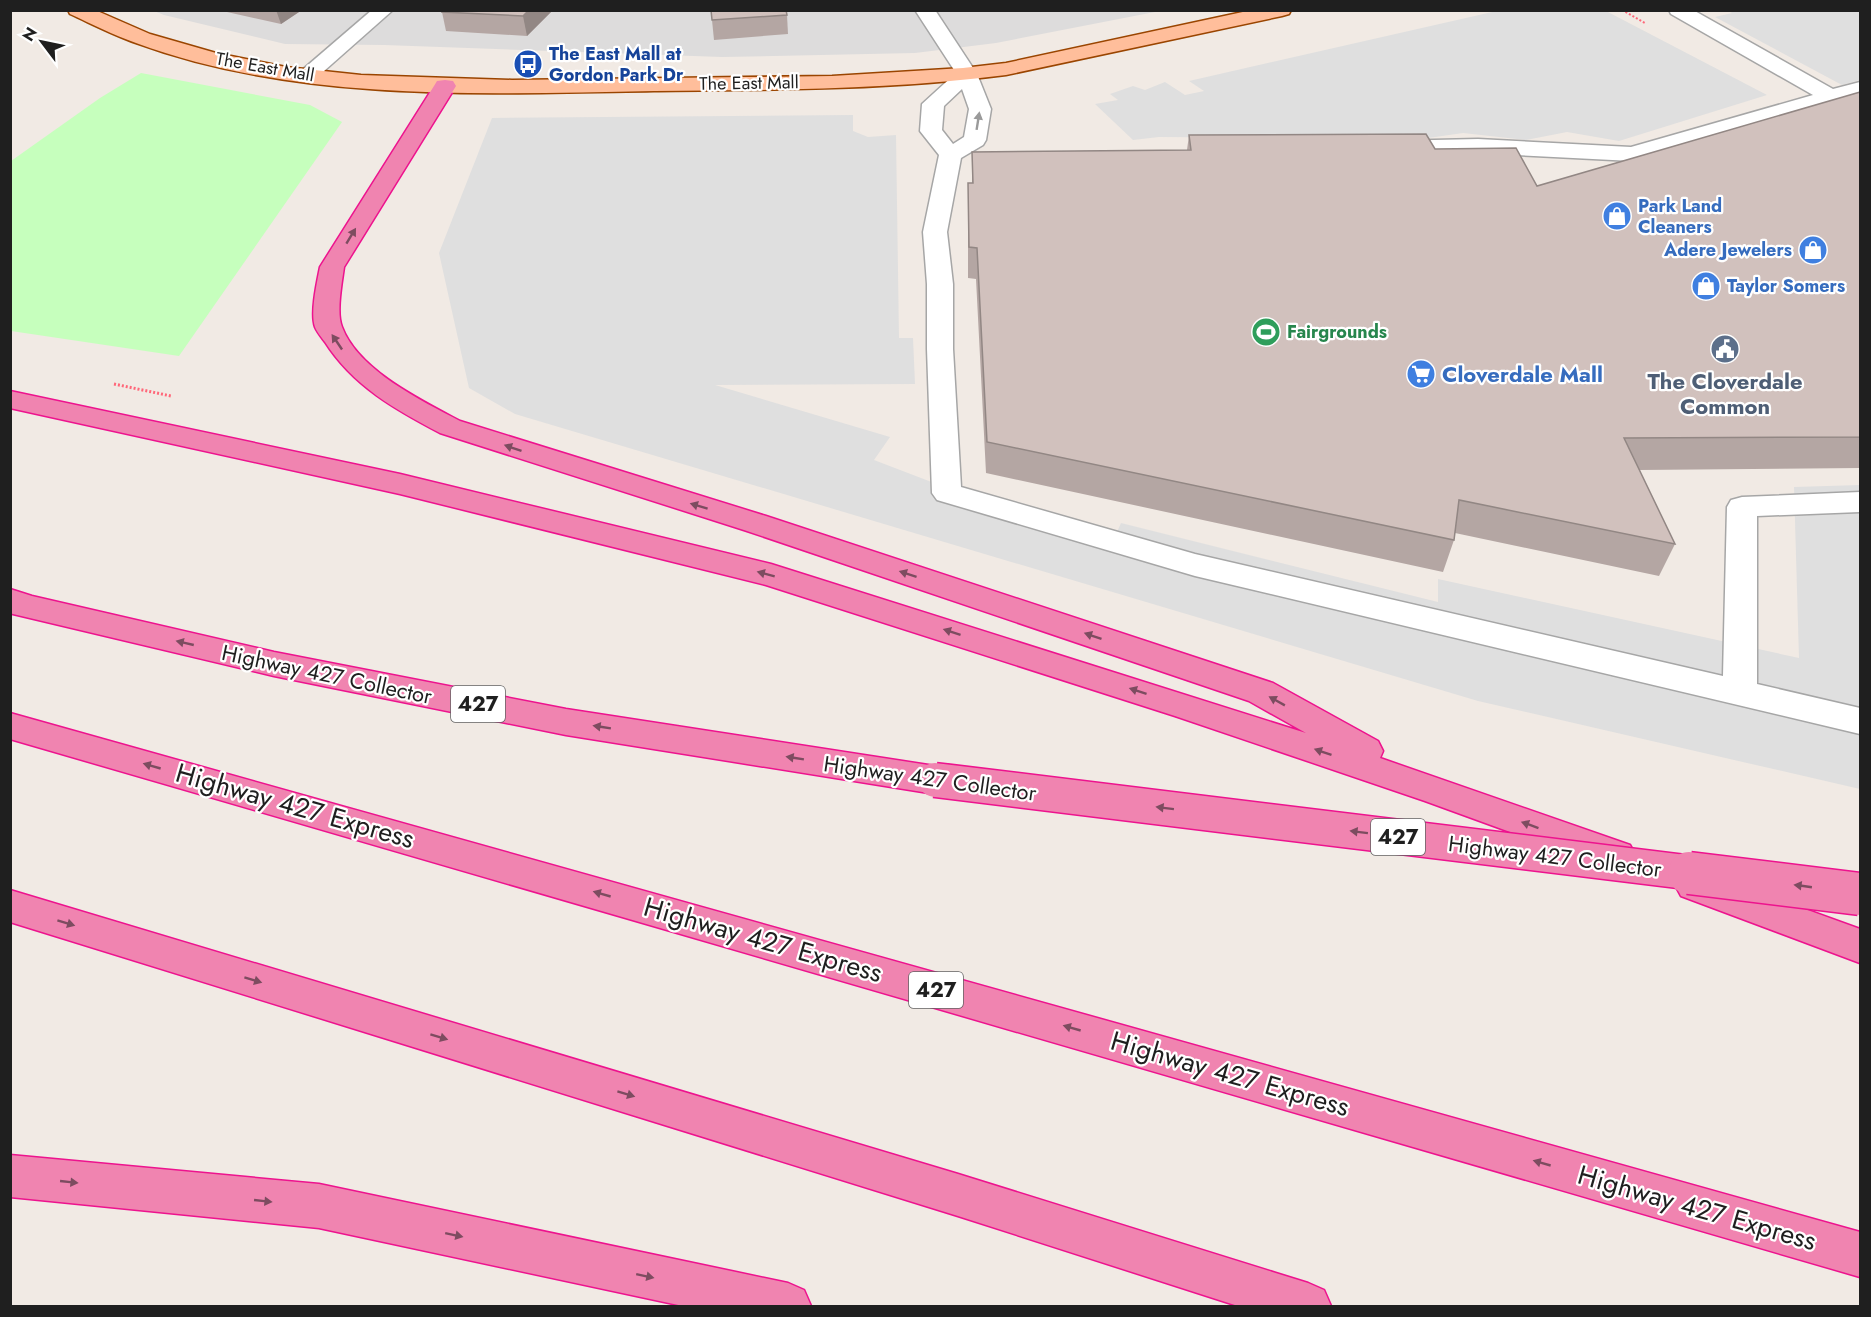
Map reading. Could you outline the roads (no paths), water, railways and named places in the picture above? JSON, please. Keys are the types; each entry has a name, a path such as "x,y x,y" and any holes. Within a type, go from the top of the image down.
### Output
{"highway":[{"path":"445,86 332,267 328,289 328,326 348,357 376,383 412,408 460,430 766,526 1261,692 1438,791"},
{"path":"10,399 400,484 771,575 1187,707 1438,791 1860,946"},
{"name":"Highway 427 Collector","path":"15,603 274,664 566,722 936,780 1860,894"},
{"name":"Highway 427 Express","path":"10,726 1860,1255"},
{"path":"10,906 958,1195 1308,1306"},
{"path":"10,1176 320,1206 788,1306"}],"main road":[{"name":"The East Mall","path":"77,10 127,34 207,57 308,75 445,86 755,84 870,81 967,75 1006,69 1282,10"}],"street":[{"path":"308,75 384,10"},
{"path":"925,10 967,75 980,109 975,140 950,155 935,232 940,284 940,349 947,493 1195,565 1740,691 1860,721"},
{"path":"1678,10 1830,96"},
{"path":"950,155 931,131 933,104 967,75"},
{"path":"1374,148 1478,146 1632,154 1860,88"},
{"path":"950,155 997,153"},
{"path":"1740,691 1742,507 1860,502"}],"place":[{"name":"The East Mall at Gordon Park Dr","path":"528,64"},
{"name":"Park Land Cleaners","path":"1617,216"},
{"name":"Adere Jewelers","path":"1813,250"},
{"name":"Taylor Somers","path":"1706,286"},
{"name":"Fairgrounds","path":"1266,332"},
{"name":"The Cloverdale Common","path":"1725,349"},
{"name":"Cloverdale Mall","path":"1421,374"}]}
